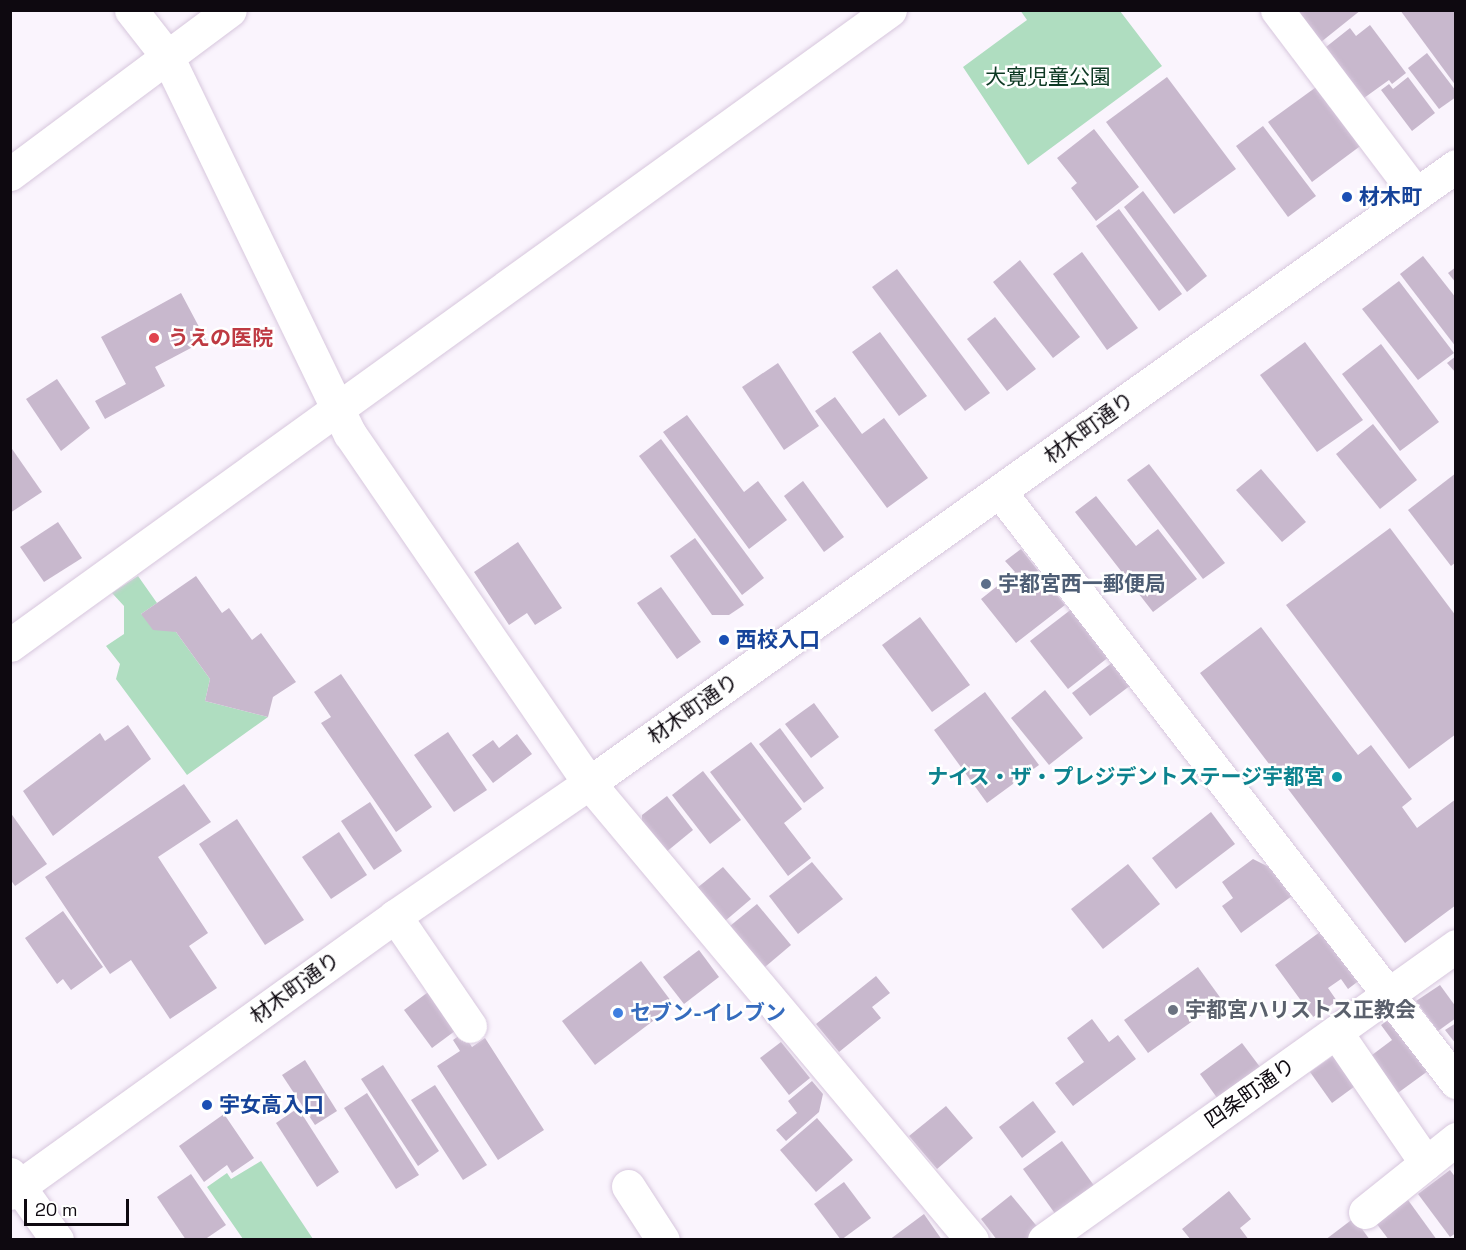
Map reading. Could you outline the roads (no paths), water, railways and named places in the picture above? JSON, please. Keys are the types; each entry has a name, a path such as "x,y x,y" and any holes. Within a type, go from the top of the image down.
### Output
{"street":[{"path":"131,10 167,57 350,434 589,783 972,1239"},
{"path":"10,174 230,10"},
{"path":"10,645 890,10"},
{"path":"1277,10 1416,194"},
{"name":"材木町通り","path":"13,1185 395,916 589,783 1455,166"},
{"path":"1000,492 1390,993 1455,1082"},
{"path":"395,916 470,1026"},
{"name":"四条町通り","path":"1044,1239 1455,946"},
{"path":"1336,1032 1426,1163"},
{"path":"1365,1212 1455,1140"},
{"path":"13,1185 57,1239"},
{"path":"628,1186 663,1239"}],"place":[{"name":"材木町","path":"1347,197"},
{"name":"うえの医院","path":"154,338"},
{"name":"宇都宮西一郵便局","path":"986,584"},
{"name":"西校入口","path":"724,640"},
{"name":"ナイス・ザ・プレジデントステージ宇都宮","path":"1337,777"},
{"name":"宇都宮ハリストス正教会","path":"1173,1010"},
{"name":"セブン-イレブン","path":"618,1013"},
{"name":"宇女高入口","path":"207,1105"}],"park label":[{"name":"大寛児童公園","path":"1048,77"}]}
